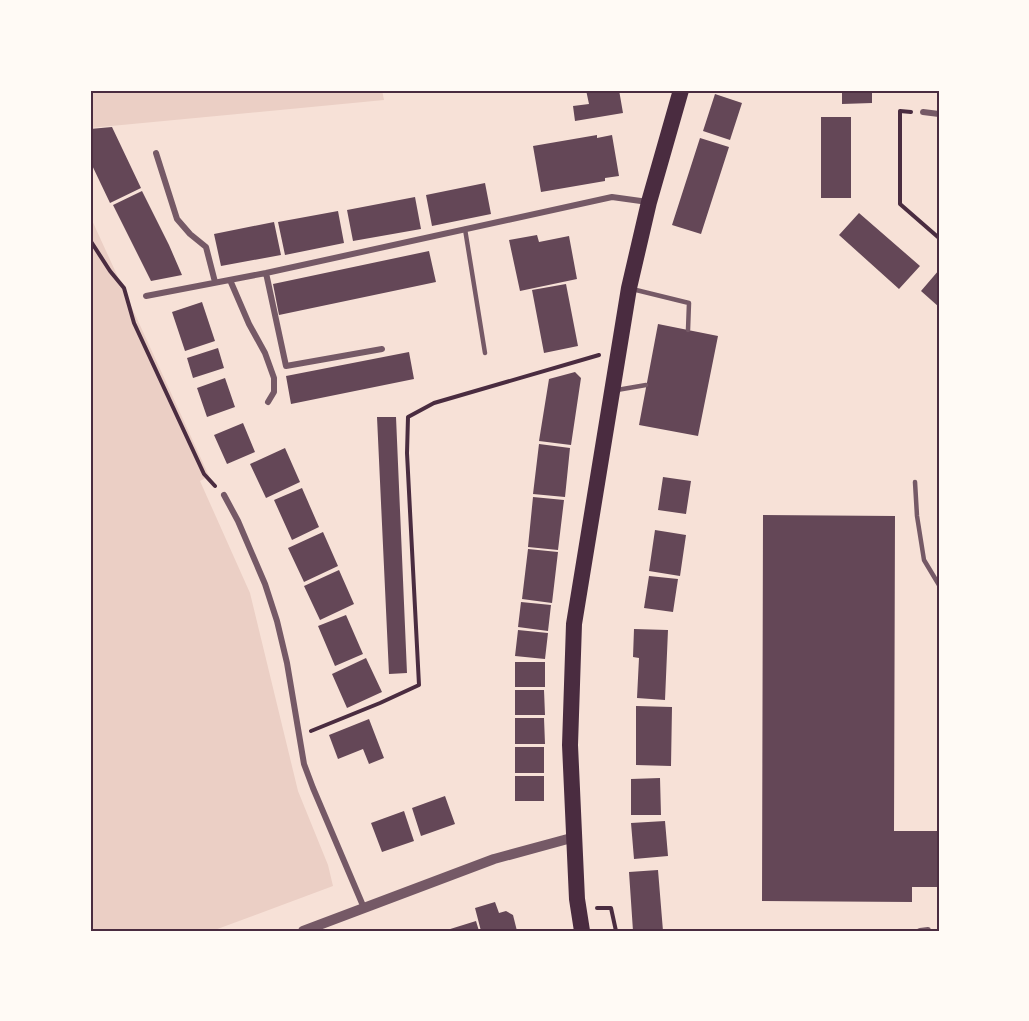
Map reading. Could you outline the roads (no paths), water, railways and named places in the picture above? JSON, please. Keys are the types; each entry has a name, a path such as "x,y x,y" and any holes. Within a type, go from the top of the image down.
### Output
{"highway":[{"path":"582,931 578,909 570,745 574,624 629,288 649,202 681,90"}],"street":[{"path":"923,112 939,114"},
{"path":"156,153 177,219 206,247 215,282"},
{"path":"146,296 266,273 612,197 649,202"},
{"path":"266,273 286,366 382,349"},
{"path":"230,280 249,324 265,353 274,378 274,392 268,402"},
{"path":"224,495 238,521 265,584 277,621 287,663 304,764 364,908"},
{"path":"303,931 494,858 575,837"}],"lane":[{"path":"465,229 485,353"},
{"path":"629,288 689,303 688,330"},
{"path":"613,391 646,385"},
{"path":"915,482 916,516 924,560 939,585"}]}
